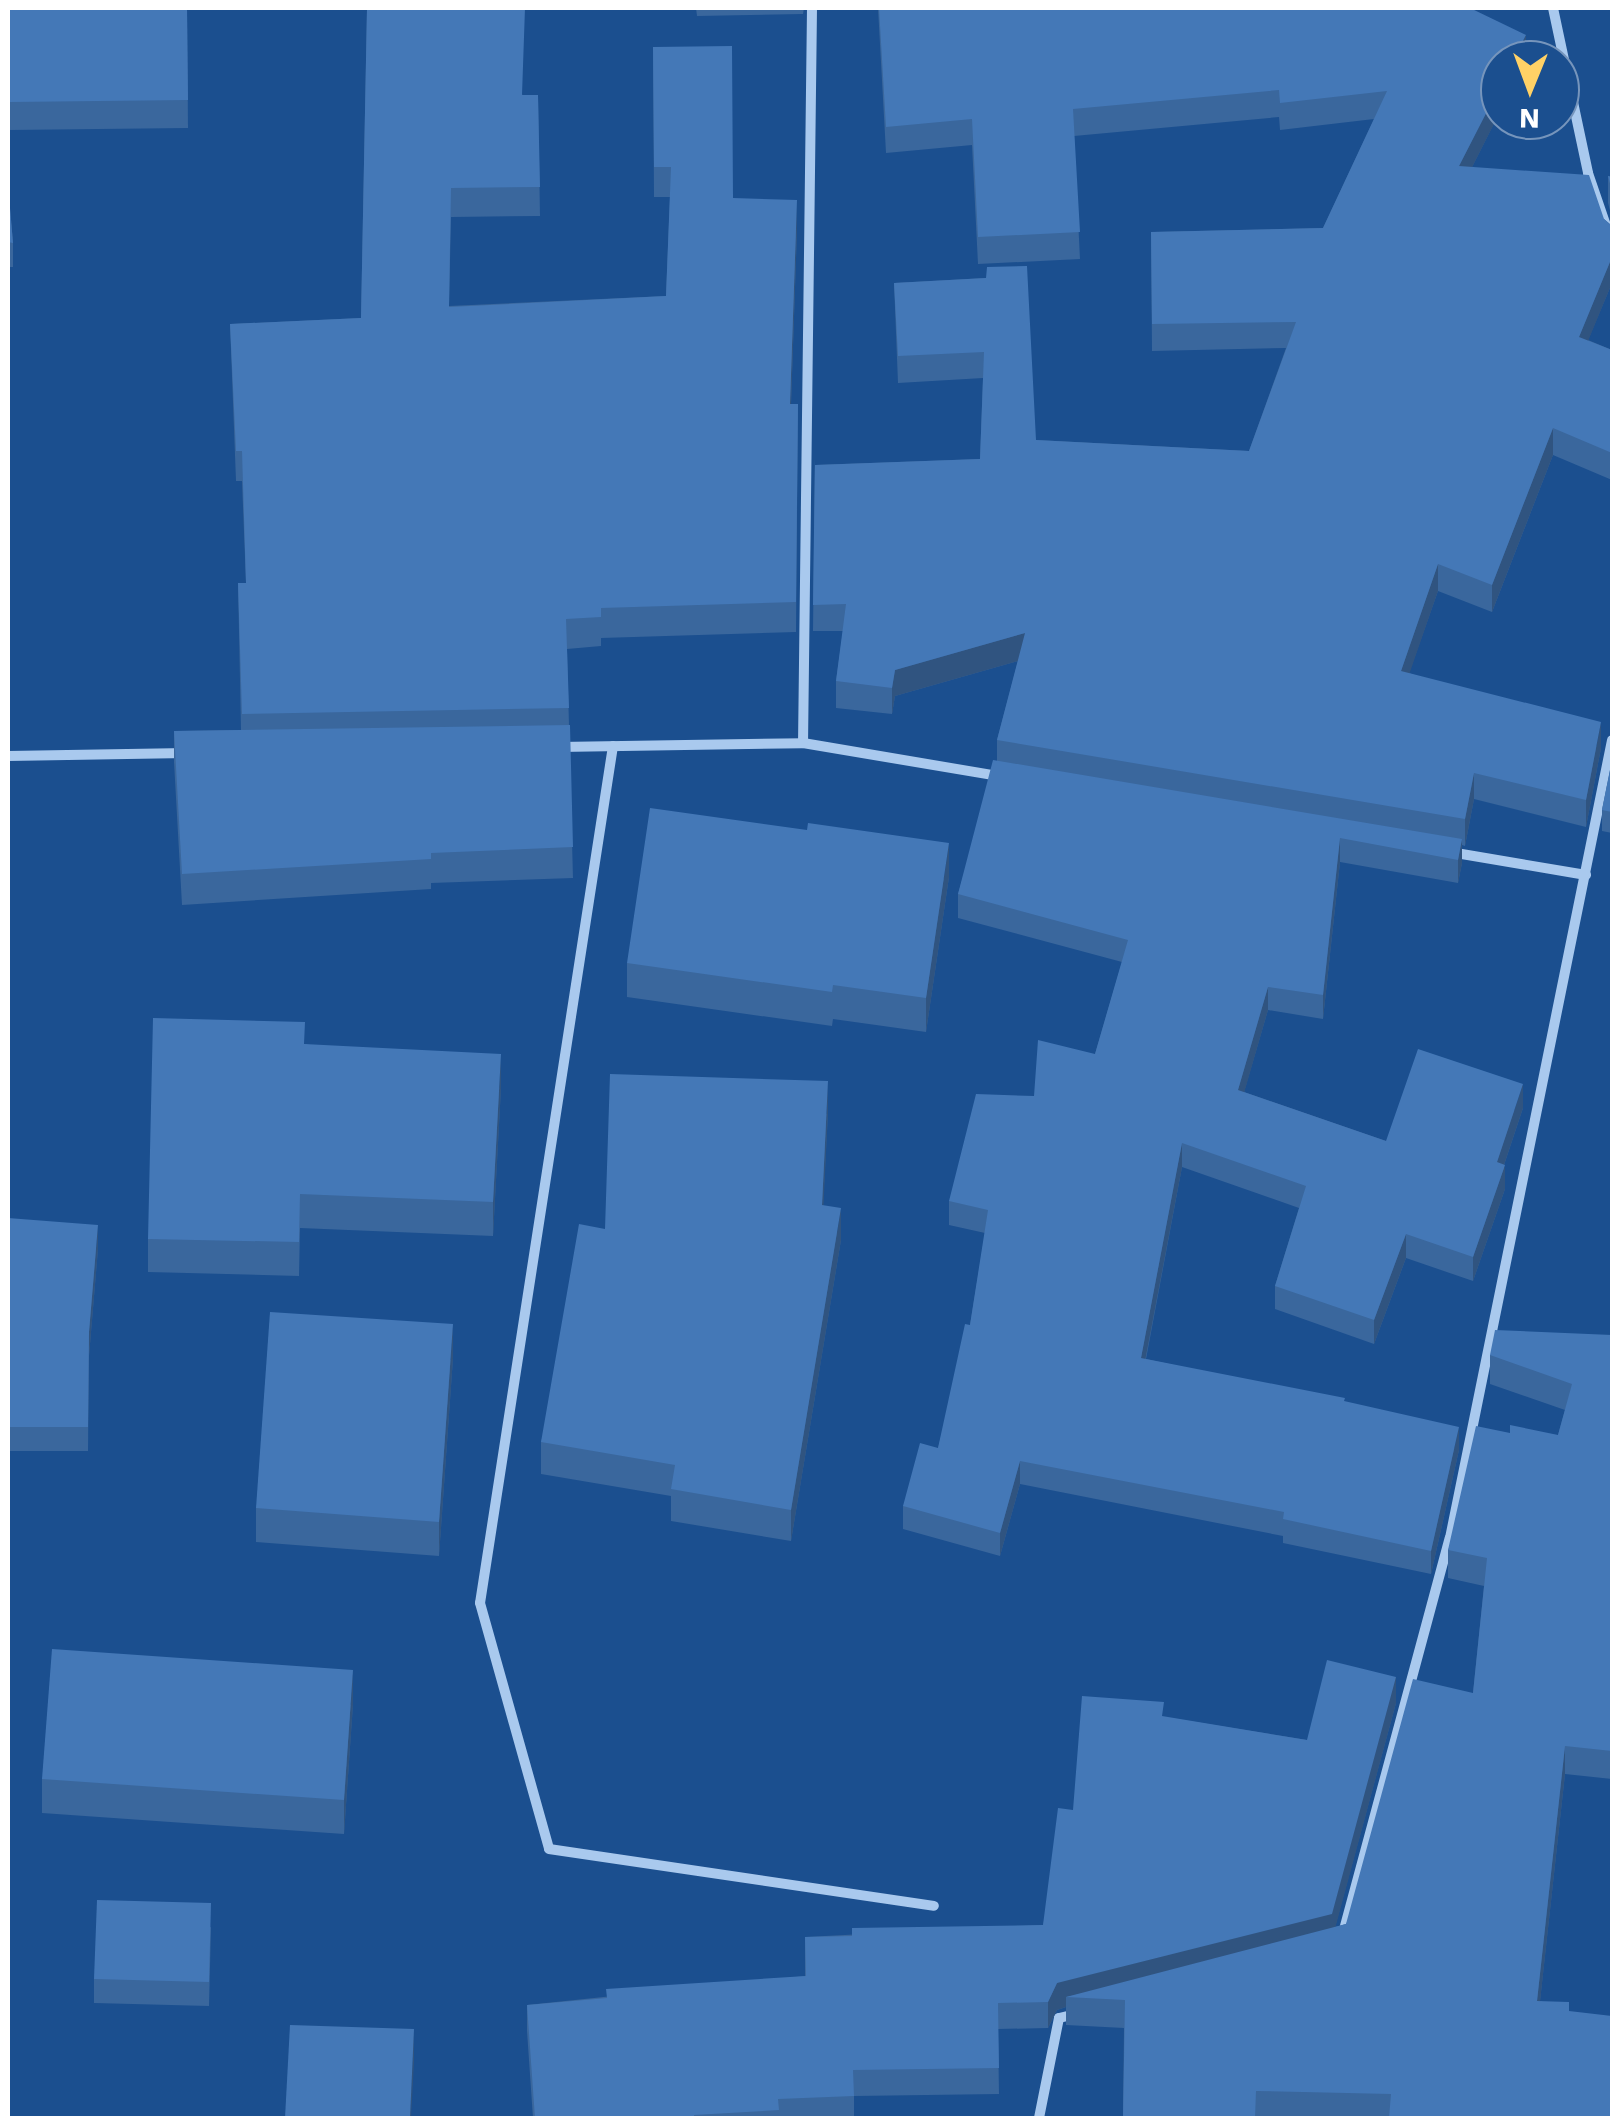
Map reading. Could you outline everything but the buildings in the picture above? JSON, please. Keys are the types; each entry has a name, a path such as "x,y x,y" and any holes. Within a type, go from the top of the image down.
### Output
{"street":[{"path":"803,743 812,8"},
{"path":"1553,8 1588,173 1612,243"},
{"path":"1339,1946 1450,1538 1612,740"},
{"path":"554,747 803,743 1018,779"},
{"path":"613,746 480,1603 549,1849 934,1906"},
{"path":"8,756 203,753"},
{"path":"1430,849 1586,875"},
{"path":"1038,2118 1059,2018 1097,2009"}]}
